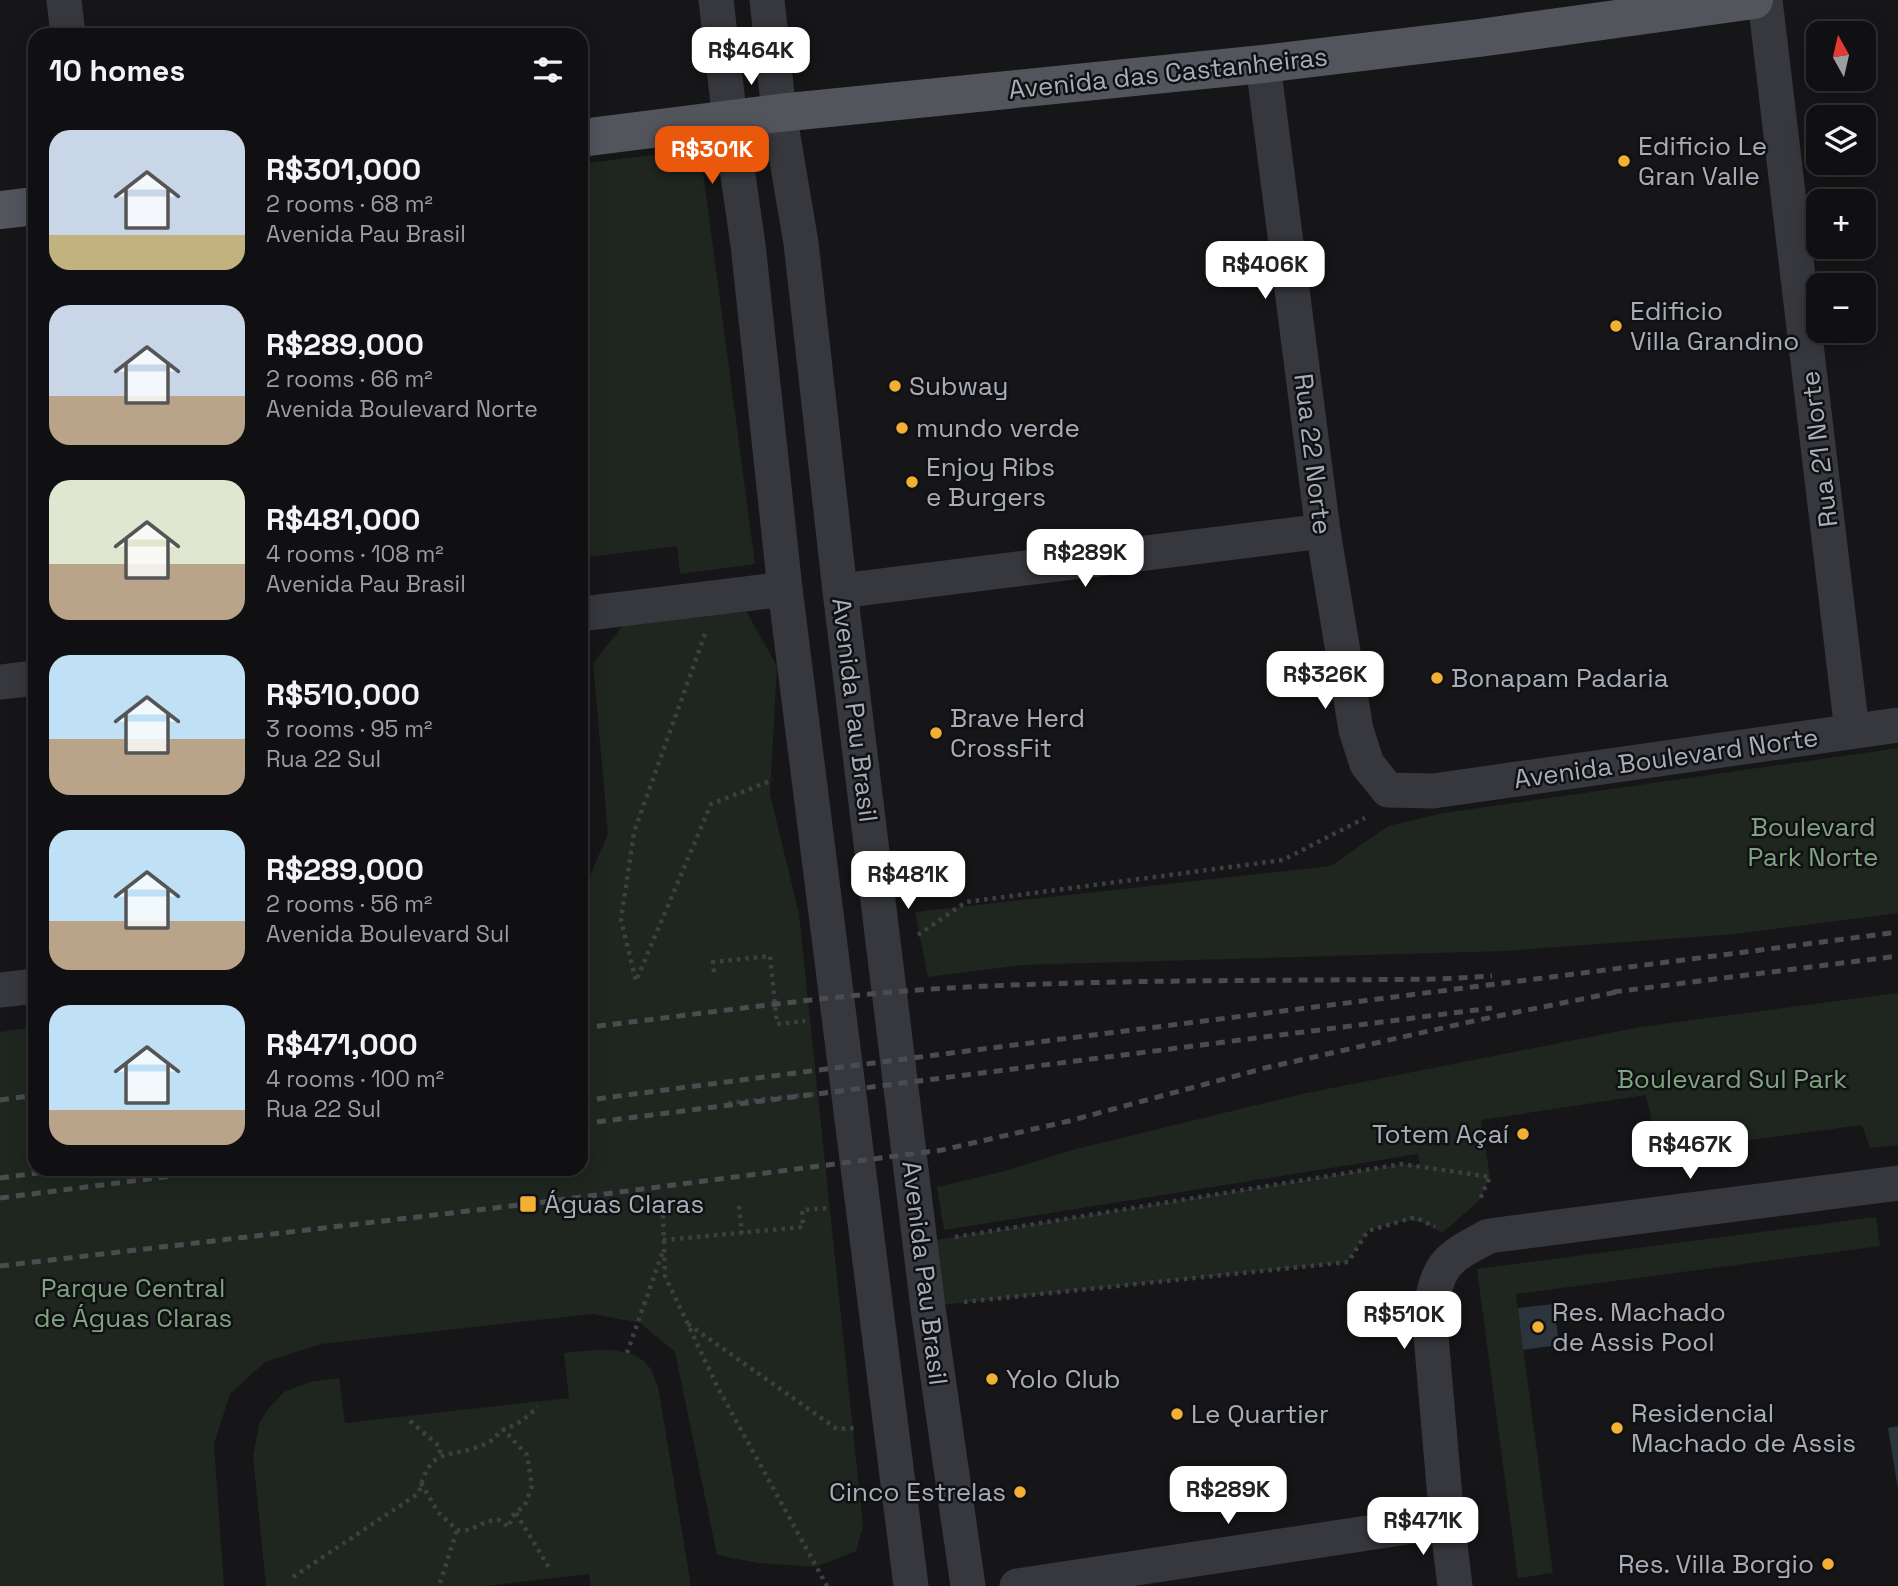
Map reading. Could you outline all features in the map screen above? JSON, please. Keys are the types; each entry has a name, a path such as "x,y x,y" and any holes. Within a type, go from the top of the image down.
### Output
{"main road":[{"name":"Avenida das Castanheiras","path":"588,137 779,113 1263,64 1479,38 1754,0"},
{"path":"0,210 28,207"}],"street":[{"path":"64,0 67,28"},
{"name":"Avenida Pau Brasil","path":"716,0 748,245 785,589 911,1586"},
{"name":"Avenida Pau Brasil","path":"767,0 779,113 801,243 840,591 928,1308 968,1586"},
{"name":"Rua 21 Norte","path":"1765,0 1853,731"},
{"name":"Rua 22 Norte","path":"1263,64 1323,531 1356,730 1367,764 1388,790"},
{"path":"840,591 1323,531"},
{"path":"588,613 785,589"},
{"path":"0,682 28,679"},
{"name":"Avenida Boulevard Norte","path":"1388,790 1433,791 1898,726"},
{"path":"0,990 28,987"},
{"path":"1455,1586 1429,1313 1441,1270 1481,1221 1898,1183"},
{"path":"1017,1586 1447,1521"}],"path":[{"path":"718,597 634,832 621,920 636,981 711,804 808,766"},
{"path":"910,941 966,902 1283,860 1384,807 1388,790"},
{"path":"714,972 713,962 770,956 778,1024 840,1017"},
{"path":"728,1103 850,1090"},
{"path":"920,1242 1402,1164 1490,1177 1480,1200 1481,1221"},
{"path":"663,1240 803,1227 802,1210 864,1205"},
{"path":"739,1206 742,1233"},
{"path":"663,1215 665,1276 718,1388 827,1586"},
{"path":"928,1308 953,1303 1348,1262 1368,1231 1415,1217 1442,1233"},
{"path":"627,1353 664,1248"},
{"path":"687,1324 837,1429 892,1425"},
{"path":"293,1577 419,1493 430,1463 440,1456 490,1442 503,1429 516,1424 538,1407"},
{"path":"411,1421 440,1447 440,1456"},
{"path":"421,1482 438,1512 457,1530 469,1531 488,1521 499,1520 509,1527 512,1516 525,1505 531,1486 527,1455 503,1429"},
{"path":"516,1513 551,1571"},
{"path":"440,1583 457,1530"}],"green space":[{"path":"700,149 755,564 680,574 677,546 588,557 588,163"},
{"name":"Parque Central de Águas Claras","path":"745,609 777,666 770,794 799,914 863,1526 856,1551 816,1567 758,1563 717,1555 675,1352 640,1323 592,1314 321,1344 265,1362 230,1394 214,1444 224,1586 0,1586 0,1032 28,1028 28,1176 588,1176 588,880 608,834 593,663 626,622"},
{"name":"Boulevard Park Norte","path":"1898,748 1898,913 1735,934 1505,951 1022,965 928,977 915,912 1331,866 1388,826 1443,813"},
{"name":"Boulevard Sul Park","path":"1898,993 1898,1145 1870,1148 1862,1125 1661,1152 1646,1095 1481,1120 1490,1177 1480,1200 1442,1233 1422,1223 1406,1221 1368,1231 1348,1262 941,1305 935,1240 1402,1164 1420,1165 1418,1154 944,1230 937,1187 1005,1171 1072,1150 1302,1094 1640,1027"},
{"path":"1876,1217 1880,1246 1516,1294 1553,1573 1518,1578 1477,1269"},
{"path":"593,1350 625,1352 640,1358 651,1370 658,1386 691,1586 591,1586 589,1574 485,1586 266,1586 253,1456 259,1424 268,1409 284,1392 310,1382 339,1378 345,1423 569,1398 564,1353"}],"shaded area":[{"name":"Res. Machado de Assis Pool","path":"1554,1304 1559,1345 1523,1350 1518,1308"},
{"path":"1898,1426 1898,1489 1888,1428"}],"railway":[{"path":"588,1100 1898,932"},
{"path":"1613,992 1898,956"},
{"path":"588,1027 811,1000 949,988 1071,983 1440,979 1492,976"},
{"path":"0,1266 528,1204 942,1150 1069,1121 1265,1068 1622,991"},
{"path":"588,1123 1492,1008"},
{"path":"0,1100 28,1096"},
{"path":"0,1178 28,1174"},
{"path":"0,1198 172,1176"}],"place":[{"name":"Edificio Le Gran Valle","path":"1624,161"},
{"name":"Edificio Villa Grandino","path":"1616,326"},
{"name":"Subway","path":"895,386"},
{"name":"mundo verde","path":"902,428"},
{"name":"Enjoy Ribs e Burgers","path":"912,482"},
{"name":"Bonapam Padaria","path":"1437,678"},
{"name":"Brave Herd CrossFit","path":"936,733"},
{"name":"Totem Açaí","path":"1523,1134"},
{"name":"Águas Claras","path":"528,1204"},
{"name":"Res. Machado de Assis Pool","path":"1538,1327"},
{"name":"Yolo Club","path":"992,1379"},
{"name":"Le Quartier","path":"1177,1414"},
{"name":"Residencial Machado de Assis","path":"1617,1428"},
{"name":"Cinco Estrelas","path":"1020,1492"},
{"name":"Res. Villa Borgio","path":"1828,1564"}]}
